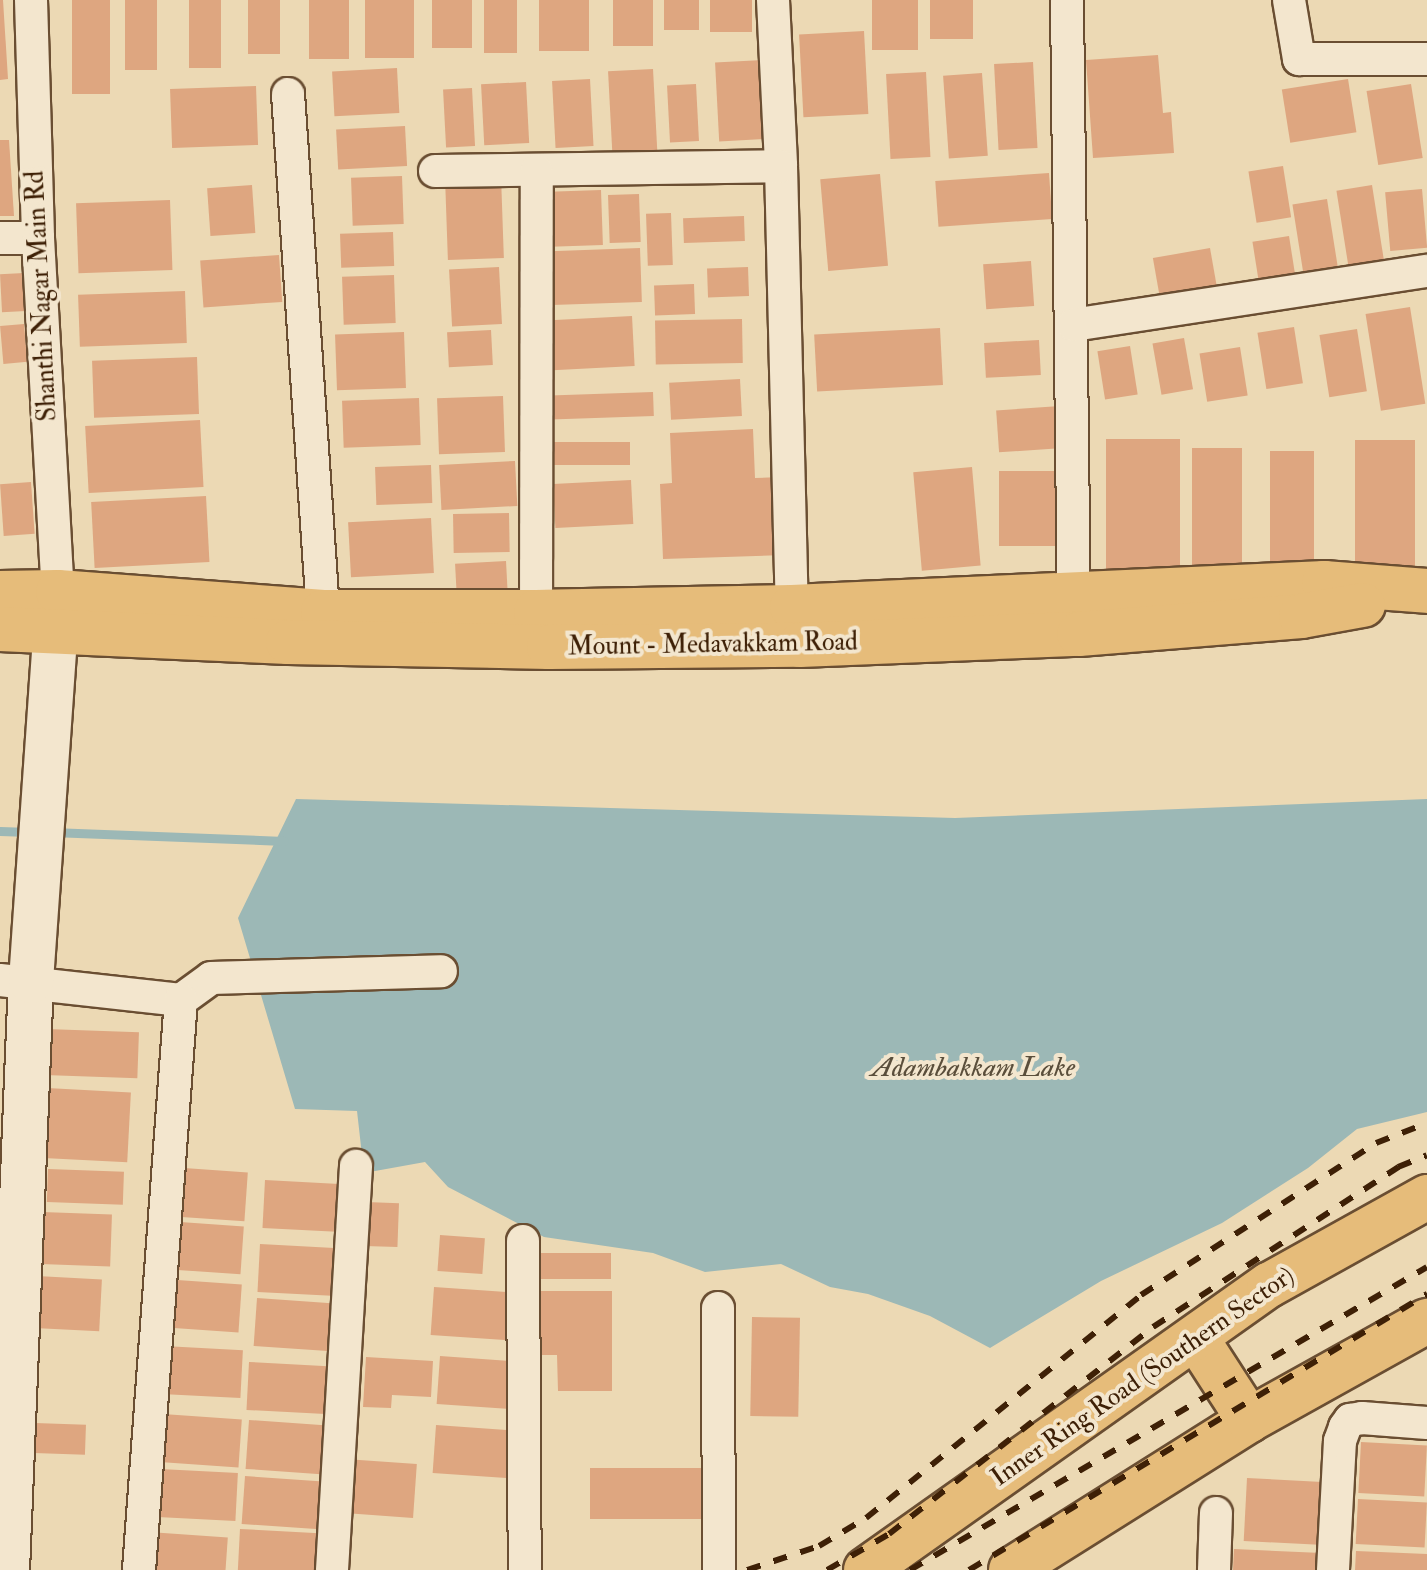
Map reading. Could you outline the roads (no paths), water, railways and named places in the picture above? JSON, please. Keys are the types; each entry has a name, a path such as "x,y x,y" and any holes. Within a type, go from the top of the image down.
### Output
{"main road":[{"name":"Mount - Medavakkam Road","path":"0,629 57,611 536,612 792,607 1301,616 1425,591"},
{"name":"Mount - Medavakkam Road","path":"0,593 57,611 288,642 549,647 800,645 1074,614"},
{"name":"Inner Ring Road (Southern Sector)","path":"866,1570 1269,1285 1427,1197"},
{"path":"1011,1570 1249,1420 1427,1321"},
{"path":"1196,1338 1249,1420"}],"street":[{"name":"Shanthi Nagar Main Rd","path":"31,0 38,238 57,611"},
{"path":"773,0 781,166 792,607"},
{"path":"1067,0 1074,614"},
{"path":"1289,0 1299,59 1427,59"},
{"path":"288,94 323,612"},
{"path":"435,171 781,166"},
{"path":"536,612 537,171"},
{"path":"0,238 38,238"},
{"path":"1073,325 1427,271"},
{"path":"7,1570 6,1404 16,980 38,895 57,611"},
{"path":"16,980 181,1000 211,978 441,971"},
{"path":"139,1570 181,1000"},
{"path":"332,1570 356,1166"},
{"path":"523,1241 525,1570"},
{"path":"718,1308 719,1570"},
{"path":"1333,1570 1340,1441 1345,1427 1350,1420 1362,1418 1427,1423"},
{"path":"1214,1570 1216,1513"}],"water":[{"name":"Adambakkam Lake","path":"296,799 955,818 1427,799 1427,1112 1357,1129 1308,1168 1222,1223 1101,1281 990,1348 930,1316 868,1294 830,1287 781,1264 705,1272 653,1253 544,1237 448,1187 425,1162 364,1173 357,1111 295,1109 238,918"}],"waterway":[{"path":"0,831 29,832"},
{"path":"51,832 284,841"}],"railway":[{"path":"747,1570 819,1546 866,1518 1141,1295 1376,1143 1427,1123"},
{"path":"827,1570 889,1534 1153,1327 1398,1167 1427,1155"},
{"path":"910,1570 1427,1267"},
{"path":"969,1570 1427,1294"}]}
